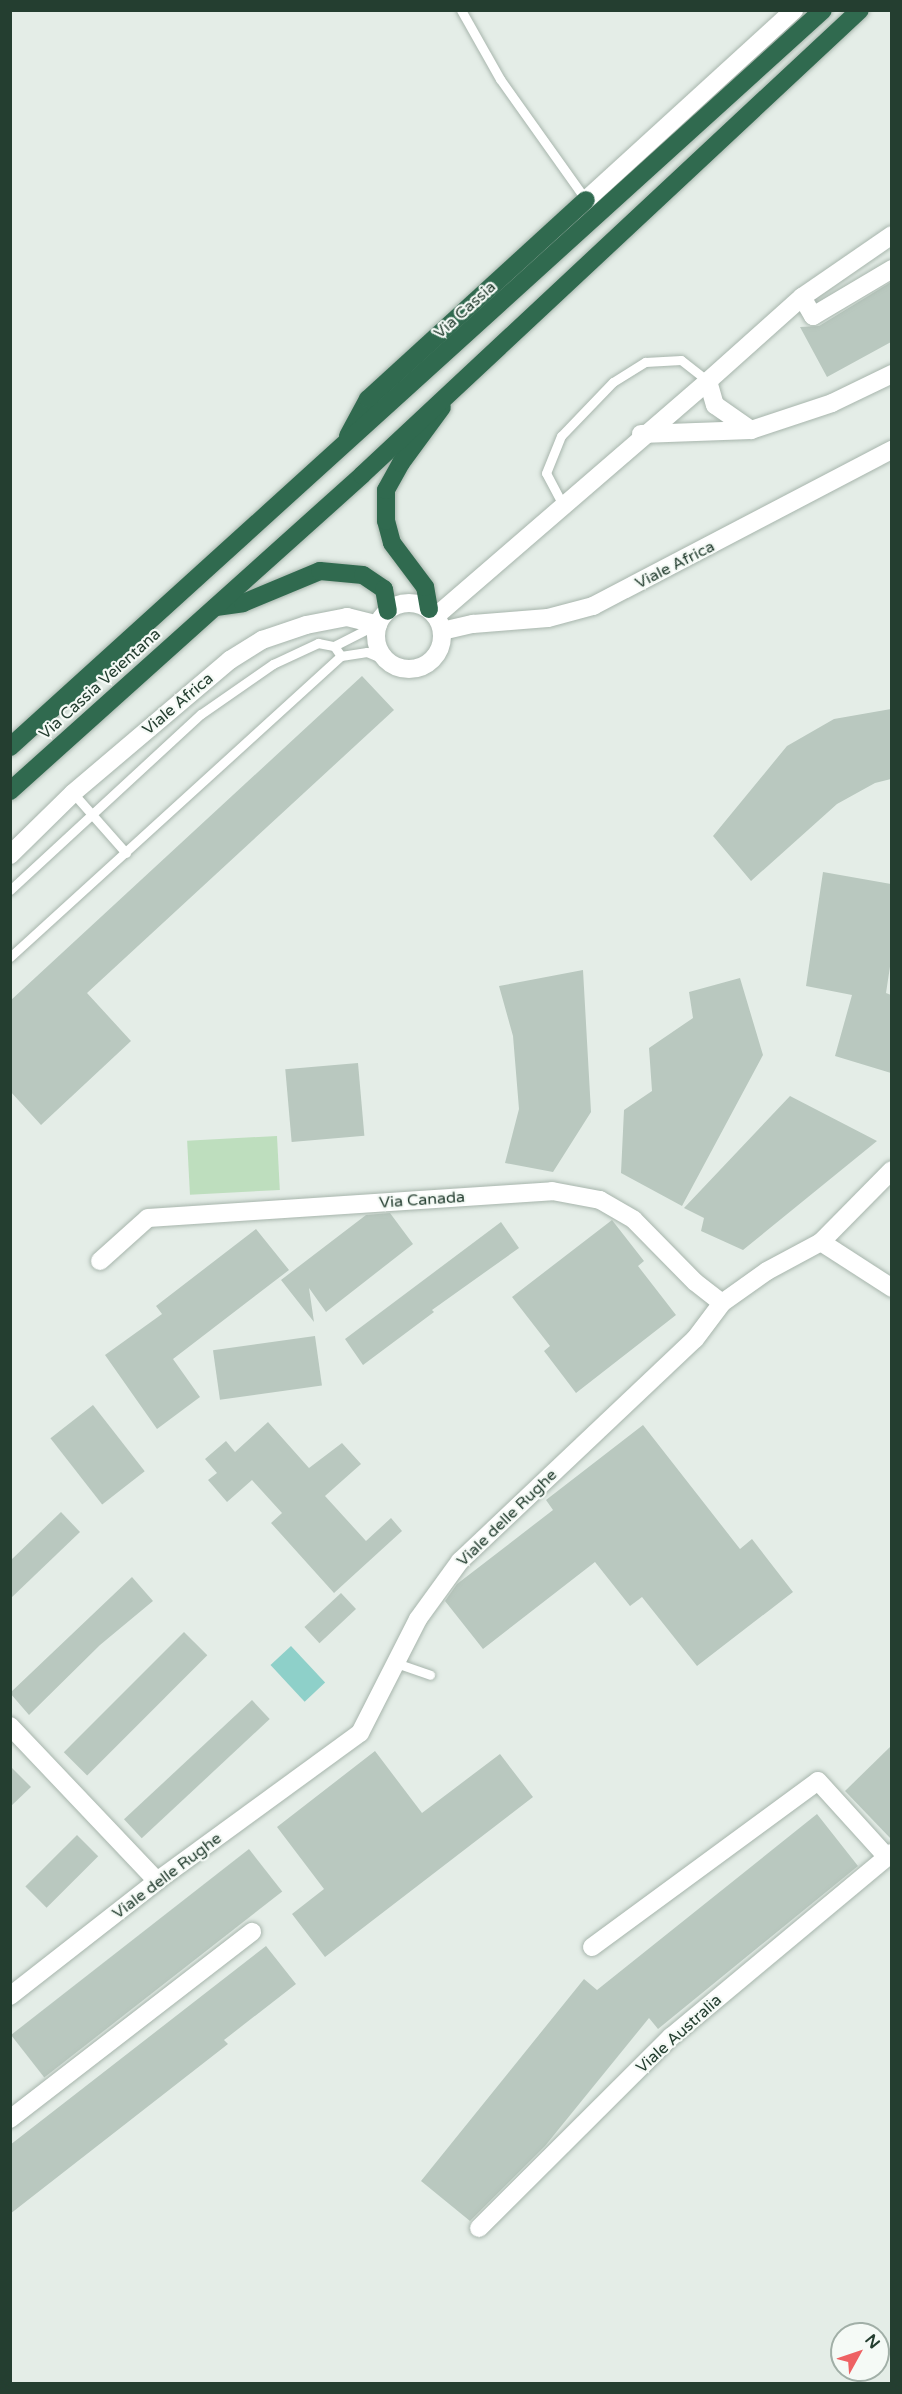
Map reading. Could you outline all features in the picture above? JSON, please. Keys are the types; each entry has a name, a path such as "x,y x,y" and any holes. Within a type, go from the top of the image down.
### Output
{"highway":[{"name":"Via Cassia","path":"133,637 823,10"},
{"path":"216,607 860,10"},
{"path":"342,448 368,399 586,200"},
{"path":"436,619 425,588 392,543 386,521 386,490 401,463 434,424 451,390"},
{"path":"216,607 243,603 320,571 363,574 384,589 381,623"},
{"name":"Via Cassia Veientana","path":"10,791 216,607"},
{"name":"Via Cassia Veientana","path":"10,747 133,637"}],"street":[{"path":"586,200 794,10"},
{"path":"381,623 380,650 390,662 404,668 424,665 439,651 436,619 641,435 708,381 802,297 891,235"},
{"path":"802,297 813,316 891,269"},
{"path":"641,435 751,430 832,403 891,374"},
{"path":"708,381 715,405 751,430"},
{"name":"Viale Africa","path":"10,855 73,794 230,660 262,640 346,617 381,623 411,603 436,619 473,624 548,618 593,606 891,450"},
{"name":"Viale delle Rughe","path":"10,1996 157,1881 360,1733 418,1619 460,1561 695,1339 722,1303 767,1271 821,1242 891,1170"},
{"name":"Via Canada","path":"100,1261 148,1218 552,1191 600,1200 634,1220 695,1282 722,1303"},
{"path":"821,1242 891,1288"},
{"path":"10,1726 157,1881"},
{"path":"592,1947 818,1781 889,1855"},
{"name":"Viale Australia","path":"479,2228 671,2037 889,1855"},
{"path":"10,2119 252,1932"}],"lane":[{"path":"461,10 500,79 586,200"},
{"path":"563,505 546,473 561,436 613,382 645,362 681,360 708,381"},
{"path":"10,890 210,708 273,664 318,643 334,646 381,623"},
{"path":"334,646 341,656"},
{"path":"10,957 341,656 368,652 390,662"},
{"path":"73,794 126,853"},
{"path":"396,1663 430,1675"}],"green space":[{"path":"277,1136 280,1190 190,1195 187,1141"}],"water":[{"path":"291,1646 325,1683 305,1702 271,1665"}],"building":[{"path":"891,282 891,342 827,377 800,327 819,326"},
{"path":"362,676 394,710 87,993 131,1041 41,1125 10,1091 10,1001"},
{"path":"891,709 891,779 875,783 837,804 751,881 713,836 787,746 834,719"},
{"path":"823,872 891,884 891,960 886,993 891,995 891,1073 835,1056 852,995 806,986"},
{"path":"583,970 591,1112 553,1172 505,1163 519,1109 513,1036 499,986"},
{"path":"740,978 763,1055 682,1206 621,1173 624,1110 652,1091 649,1048 693,1018 689,992"},
{"path":"358,1063 364,1136 292,1142 285,1069"},
{"path":"790,1096 877,1141 743,1250 701,1231 704,1218 684,1208"},
{"path":"390,1213 413,1244 326,1312 309,1288 314,1322 281,1280 366,1215"},
{"path":"612,1220 644,1261 638,1266 676,1315 576,1393 544,1351 550,1346 512,1297"},
{"path":"501,1222 519,1248 432,1310 434,1312 363,1365 345,1339"},
{"path":"256,1229 289,1270 173,1359 200,1397 157,1429 105,1355 162,1314 156,1306"},
{"path":"315,1336 322,1386 220,1400 213,1350"},
{"path":"93,1405 145,1471 102,1504 50,1438"},
{"path":"268,1422 309,1468 342,1443 361,1464 325,1496 366,1541 391,1518 402,1531 334,1593 271,1523 282,1513 252,1480 227,1502 208,1480 217,1473 205,1459 226,1441 235,1452"},
{"path":"643,1425 740,1549 752,1539 793,1592 697,1666 642,1597 630,1606 595,1562 483,1649 445,1601 457,1584 553,1510 546,1500"},
{"path":"61,1512 80,1532 10,1599 10,1561"},
{"path":"132,1577 153,1601 100,1645 29,1715 10,1693"},
{"path":"341,1593 356,1609 319,1643 304,1627"},
{"path":"184,1632 207,1655 87,1776 64,1752"},
{"path":"252,1700 270,1719 142,1838 124,1819"},
{"path":"891,1746 891,1839 845,1791"},
{"path":"375,1751 422,1813 500,1754 533,1797 325,1957 292,1914 324,1889 277,1827"},
{"path":"10,1766 31,1787 10,1807"},
{"path":"817,1814 858,1866 658,2029 649,2018 545,2146 470,2221 421,2181 584,1979 597,1990"},
{"path":"77,1835 98,1856 47,1908 25,1887"},
{"path":"249,1849 282,1892 44,2077 11,2035"},
{"path":"266,1946 296,1984 224,2040 228,2044 10,2214 10,2145"}]}
